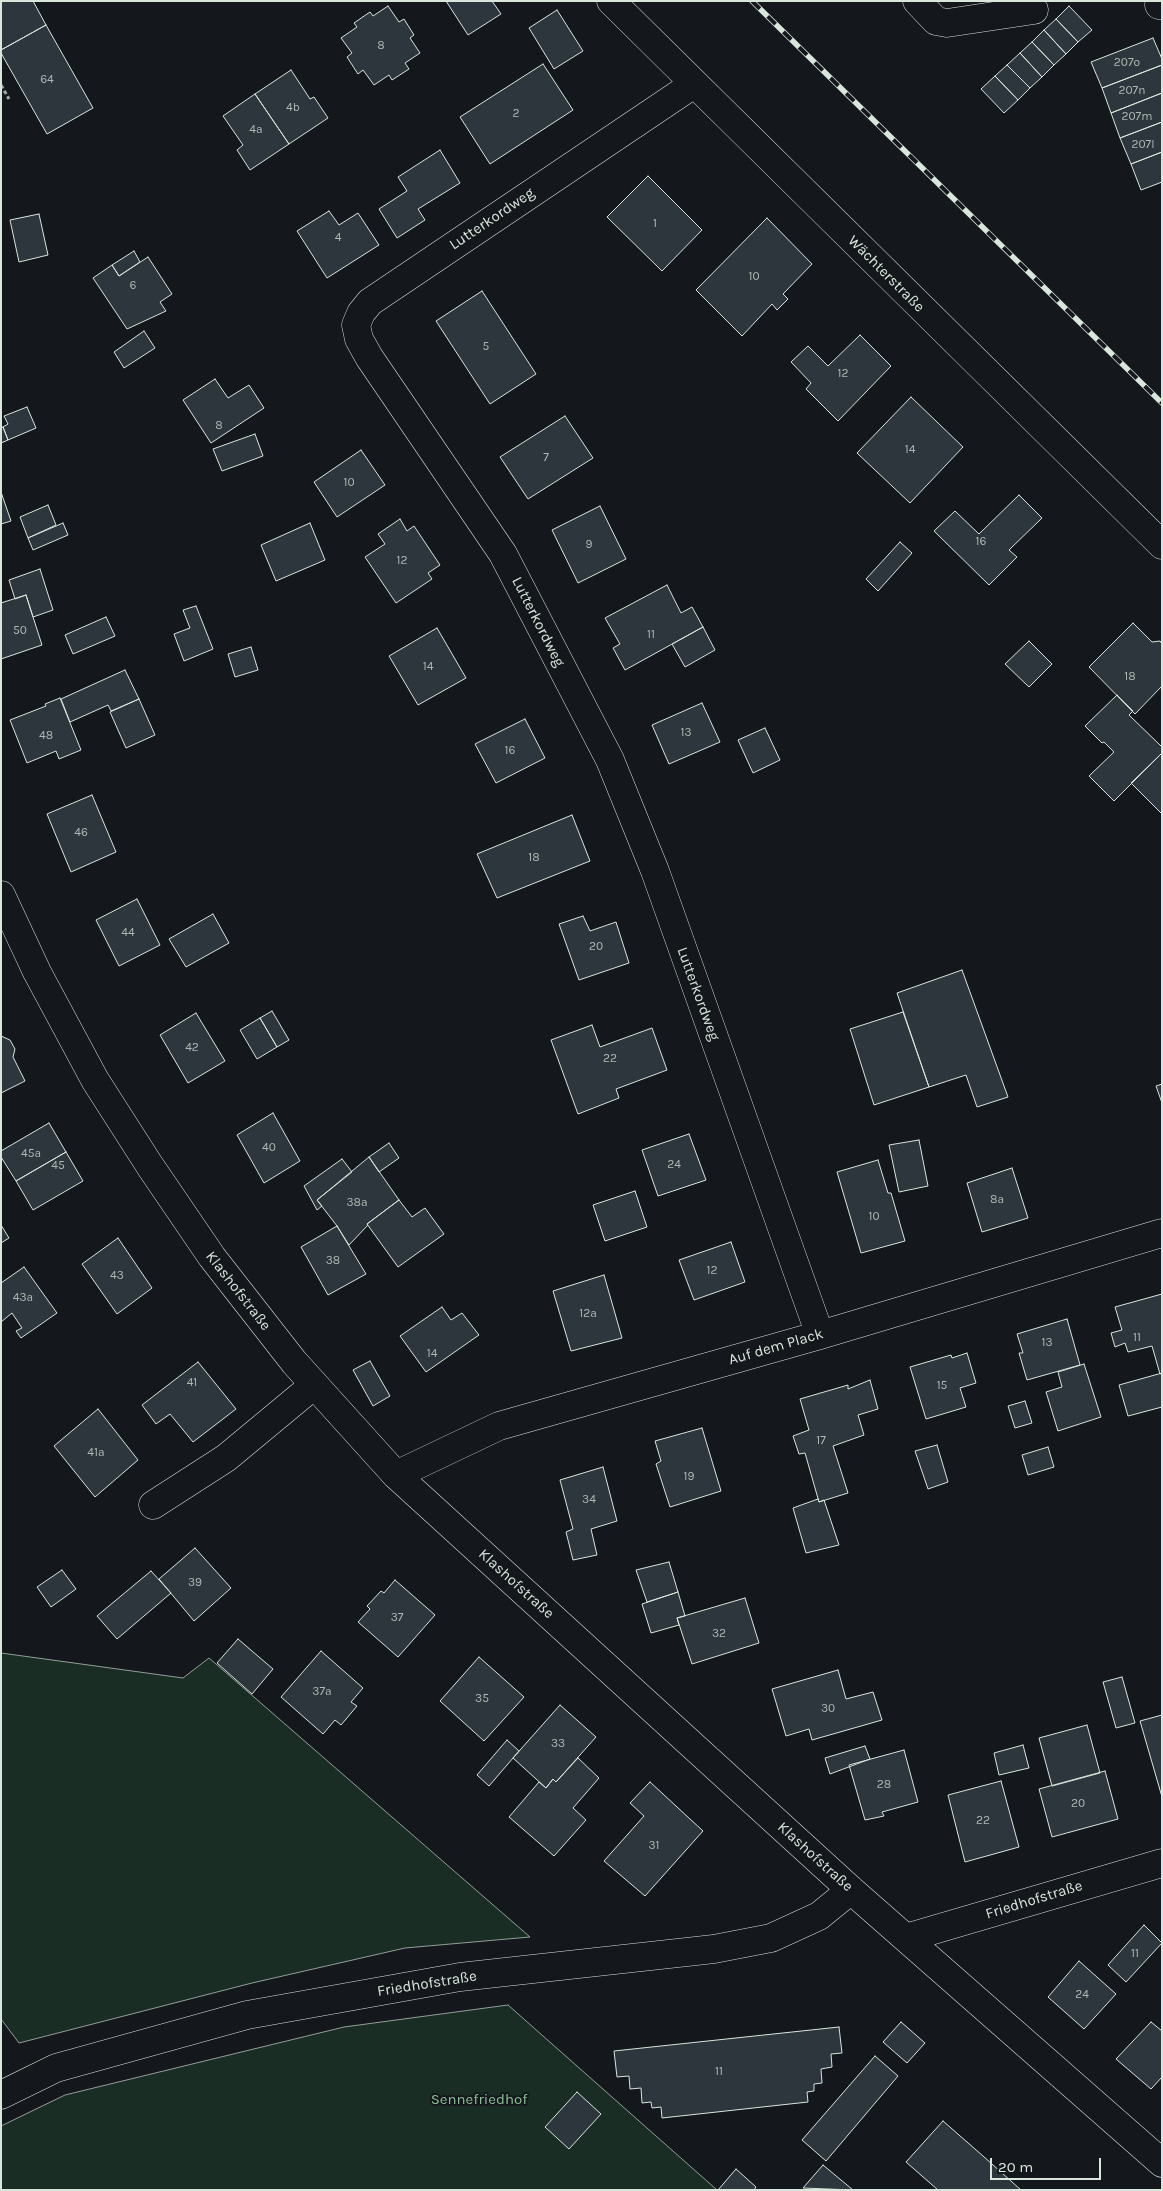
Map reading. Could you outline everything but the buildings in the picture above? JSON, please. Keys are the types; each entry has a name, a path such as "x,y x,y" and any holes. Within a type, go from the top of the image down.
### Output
{"street":[{"name":"Wächterstraße","path":"610,1 1162,545"},
{"path":"917,1 936,21 947,23 1034,10"},
{"name":"Lutterkordweg","path":"694,84 370,302 361,313 356,325 359,339 369,357 503,554 610,760 655,871 820,1335"},
{"name":"Klashofstraße","path":"1,895 37,972 95,1080 150,1166 212,1257 294,1362 396,1475 851,1890 1158,2152"},
{"name":"Auf dem Plack","path":"396,1475 500,1426 820,1335 1162,1233"},
{"path":"153,1505 226,1458 314,1384"},
{"name":"Friedhofstraße","path":"906,1938 1162,1862"},
{"name":"Friedhofstraße","path":"1,2095 56,2068 247,2015 460,1977 714,1949 771,1938 819,1916 851,1890"}],"path":[{"path":"1,85 9,99"}],"green space":[{"path":"1,1653 183,1678 209,1658 530,1937 405,1948 252,1983 19,2043 1,2019"},
{"name":"Sennefriedhof","path":"508,2005 717,2190 1,2190 1,2126 65,2095 344,2027"}],"railway":[{"path":"752,1 1162,403"}]}
